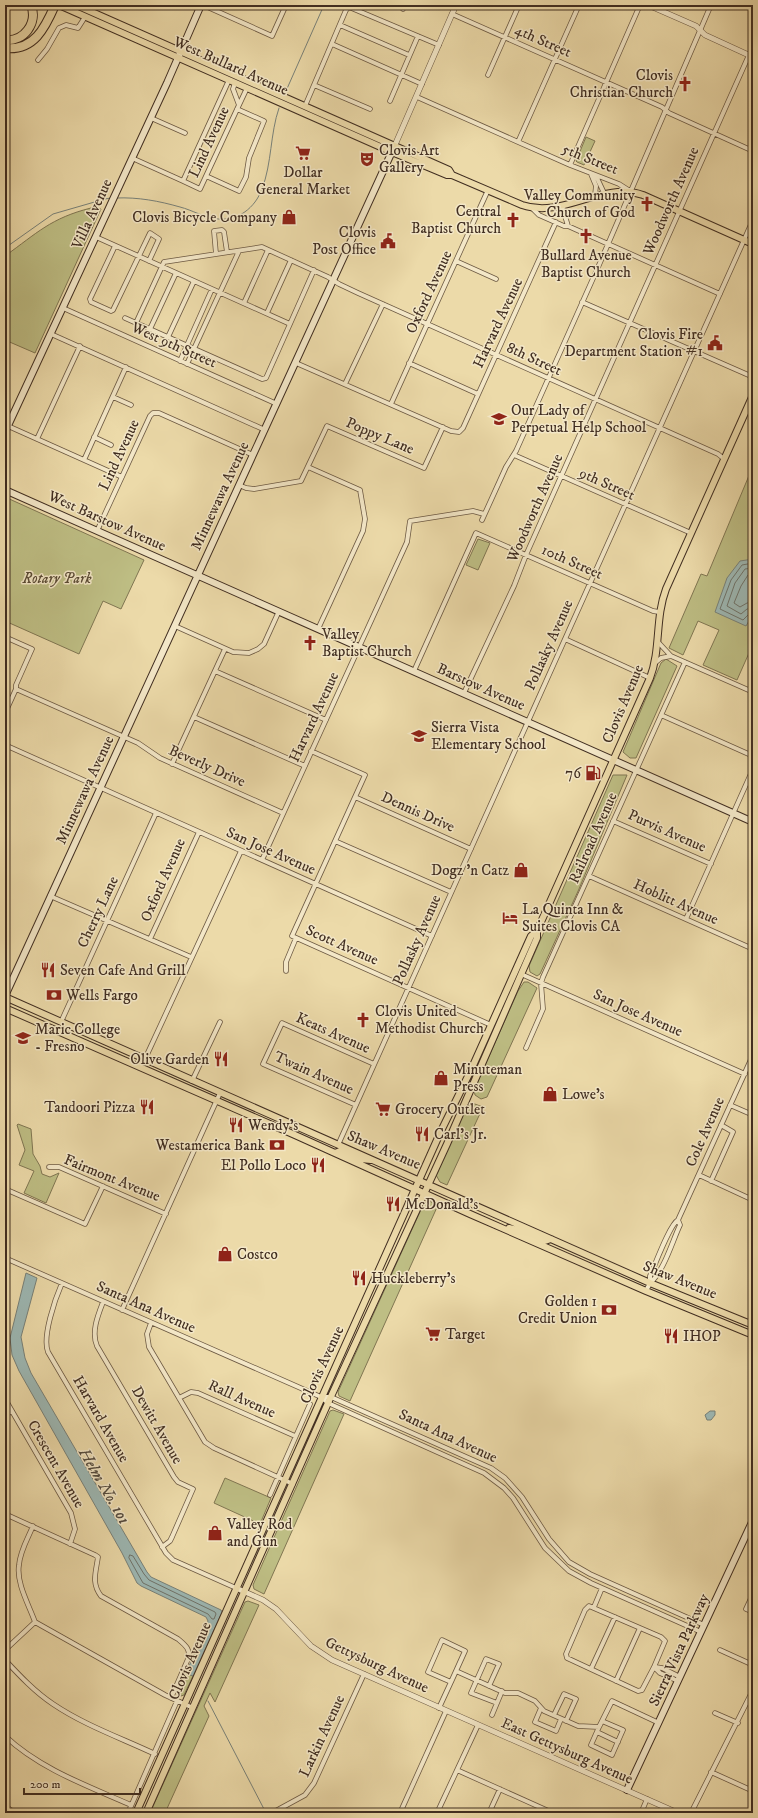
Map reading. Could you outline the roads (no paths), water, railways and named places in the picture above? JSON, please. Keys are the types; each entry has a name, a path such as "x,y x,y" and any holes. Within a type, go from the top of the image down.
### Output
{"highway":[{"path":"5,40 17,38 28,30 33,18 31,5"},
{"path":"5,48 22,47 32,42 46,27 55,5"}],"main road":[{"name":"West Bullard Avenue","path":"59,5 392,152 446,175 452,175"},
{"name":"West Bullard Avenue","path":"76,5 396,145 449,170 452,175"},
{"name":"Villa Avenue","path":"5,432 179,58 202,5"},
{"path":"85,17 89,15 101,20 122,25"},
{"path":"268,97 286,101 300,108 305,106"},
{"path":"337,128 343,126 358,133 372,135"},
{"name":"Minnewawa Avenue","path":"5,996 396,145"},
{"path":"452,175 531,208 550,208 562,206 604,193 630,191"},
{"name":"5th Street","path":"630,191 643,195 753,244"},
{"name":"Clovis Avenue","path":"146,1813 331,1397 429,1184 502,1018 516,977 537,938 537,931 650,678 655,663 658,642 659,612 666,589 753,394"},
{"name":"West Barstow Avenue","path":"5,490 198,576"},
{"name":"Barstow Avenue","path":"198,576 637,769 753,822"},
{"name":"Clovis Avenue","path":"136,1813 414,1190 491,1025 518,974 528,942 531,936 537,931"},
{"name":"Shaw Avenue","path":"5,996 220,1093 378,1161 650,1283 753,1324"},
{"name":"Shaw Avenue","path":"5,1008 295,1135 414,1190 646,1291 753,1335"},
{"path":"479,1070 484,1049 492,1030 491,1025"},
{"path":"124,1060 128,1057 142,1062 145,1059"},
{"path":"144,1068 149,1066 171,1075 192,1080"},
{"path":"295,1135 300,1133 334,1148 338,1145"},
{"path":"335,1153 340,1151 361,1159 378,1161"},
{"path":"501,1227 517,1230 545,1241 551,1239"},
{"path":"737,1328 753,1330"},
{"name":"Sierra Vista Parkway","path":"627,1790 753,1520"}],"street":[{"path":"202,5 272,36 286,5"},
{"name":"Minnewawa Avenue","path":"396,145 456,5"},
{"path":"488,76 519,5"},
{"path":"518,142 579,5"},
{"path":"570,165 640,5"},
{"path":"648,5 696,26 705,35 751,56"},
{"path":"482,520 506,466 514,455 548,379 711,5"},
{"path":"305,106 346,10 349,7 439,45"},
{"name":"4th Street","path":"452,14 607,82 665,110 668,113 753,151"},
{"path":"38,60 48,49 59,28 66,25 78,28 85,17"},
{"path":"340,25 409,56"},
{"path":"390,102 418,36"},
{"path":"332,44 422,84"},
{"name":"Woodworth Avenue","path":"464,694 514,586 526,555 629,322 751,56 753,46"},
{"path":"132,158 183,181 232,82"},
{"name":"Lind Avenue","path":"232,82 238,107"},
{"path":"314,85 370,109"},
{"name":"Lind Avenue","path":"183,181 200,188 247,88"},
{"name":"5th Street","path":"417,98 570,165 619,184 630,191"},
{"path":"206,176 239,191 246,177 247,162 264,122 238,107"},
{"path":"151,118 185,133"},
{"path":"591,173 597,178 604,193"},
{"path":"591,173 596,186 595,196"},
{"name":"Oxford Avenue","path":"391,404 488,190"},
{"path":"562,206 568,226"},
{"path":"531,208 540,215 608,243 720,294"},
{"name":"Pollasky Avenue","path":"338,1145 753,220"},
{"name":"Harvard Avenue","path":"443,427 459,432 478,394 556,222"},
{"path":"216,254 214,231 222,230 224,232 227,252"},
{"path":"115,246 90,300 91,302 111,311 113,310 150,233 159,239 150,261"},
{"path":"96,237 290,324"},
{"path":"136,323 164,262 262,247 268,250 244,303"},
{"name":"8th Street","path":"268,250 314,270 382,304 718,454 724,459"},
{"path":"187,364 239,251"},
{"path":"267,313 292,260"},
{"path":"456,261 496,279"},
{"path":"124,318 262,379 266,378 314,270"},
{"path":"150,329 176,273"},
{"path":"168,337 194,281"},
{"path":"180,361 212,289"},
{"path":"582,302 753,377"},
{"path":"345,384 382,304"},
{"name":"West 9th Street","path":"63,308 277,404"},
{"path":"51,334 265,430"},
{"path":"37,439 80,346"},
{"path":"296,363 443,427"},
{"path":"409,363 478,394"},
{"path":"84,460 126,367"},
{"path":"113,397 131,405"},
{"name":"Lind Avenue","path":"97,531 150,416 153,413 159,413 253,455"},
{"path":"8,426 122,477"},
{"name":"Poppy Lane","path":"308,467 326,426 424,468 443,427"},
{"path":"94,437 111,445"},
{"name":"9th Street","path":"514,455 691,534"},
{"path":"239,485 254,489 301,481 308,467 360,490 365,519 363,531 318,629"},
{"name":"Harvard Avenue","path":"262,860 407,542 410,521 473,511 484,514"},
{"name":"10th Street","path":"414,671 476,533 652,611 659,612"},
{"path":"175,626 225,648 244,654 258,649 264,644 279,611"},
{"path":"5,637 32,649 5,714"},
{"path":"565,639 650,678"},
{"path":"658,642 671,656 753,692"},
{"path":"172,764 225,648"},
{"path":"655,663 664,657 671,656"},
{"name":"Railroad Avenue","path":"526,1048 543,1009 541,983 685,662"},
{"path":"215,671 326,720"},
{"name":"Beverly Drive","path":"16,689 138,743 160,758 172,764 283,813"},
{"path":"661,715 753,756"},
{"path":"194,717 305,766"},
{"name":"San Jose Avenue","path":"5,745 432,936"},
{"path":"286,971 286,962 294,937 315,884 365,775 311,751"},
{"path":"686,920 753,769"},
{"name":"Dennis Drive","path":"354,798 471,849"},
{"name":"Cherry Lane","path":"61,1022 156,813"},
{"name":"Purvis Avenue","path":"613,820 711,864"},
{"name":"Oxford Avenue","path":"150,939 199,832"},
{"path":"335,841 452,892"},
{"path":"145,1059 241,851"},
{"name":"Hoblitt Avenue","path":"588,876 753,949"},
{"path":"50,896 191,957"},
{"name":"Scott Avenue","path":"294,937 491,1025"},
{"name":"San Jose Avenue","path":"518,974 744,1074"},
{"path":"192,1080 220,1022"},
{"name":"Keats Avenue","path":"263,1064 282,1023 374,1064"},
{"name":"Cole Avenue","path":"646,1291 650,1283 651,1275 674,1222 678,1220 753,1055"},
{"name":"Twain Avenue","path":"263,1064 356,1104"},
{"path":"122,1310 220,1093"},
{"path":"730,1105 753,1115"},
{"path":"711,1181 733,1132 721,1126"},
{"name":"Fairmont Avenue","path":"49,1167 59,1167 166,1214"},
{"path":"699,1175 753,1200"},
{"path":"5,1189 85,1224 102,1186"},
{"name":"Santa Ana Avenue","path":"5,1258 321,1397 328,1404 474,1468 493,1479 513,1498 542,1543 556,1561 578,1577 701,1632"},
{"name":"Harvard Avenue","path":"62,1284 47,1333 47,1348 162,1548 170,1558 236,1588"},
{"name":"Dewitt Avenue","path":"103,1302 94,1335 97,1346 172,1474 178,1482 193,1489 170,1541 162,1548"},
{"path":"151,1323 147,1334 149,1347 202,1438 208,1445 293,1484"},
{"name":"Rall Avenue","path":"179,1398 191,1392 198,1393 295,1436"},
{"name":"Santa Ana Avenue","path":"321,1397 331,1397 491,1468 505,1478 522,1497 549,1539 569,1562 590,1574 704,1625"},
{"name":"Crescent Avenue","path":"5,1399 74,1518 75,1529 70,1544"},
{"path":"270,1495 310,1404"},
{"path":"5,1415 12,1411"},
{"path":"5,1514 98,1558 94,1578 95,1585 101,1596 178,1639 187,1647 190,1654 171,1698"},
{"path":"33,1526 18,1566 21,1583 35,1622 171,1698 193,1708"},
{"name":"Gettysburg Avenue","path":"236,1588 263,1600 276,1609 317,1651 332,1660 478,1725"},
{"path":"594,1607 602,1588"},
{"path":"753,1594 746,1609 753,1612"},
{"path":"589,1606 615,1617 665,1641 642,1690 638,1691 567,1658 566,1654 585,1610 589,1606"},
{"path":"591,1670 615,1617"},
{"path":"5,1650 35,1622"},
{"path":"616,1681 640,1628"},
{"path":"439,1708 451,1682 456,1671 465,1650 442,1640 428,1672 451,1682"},
{"path":"720,1650 753,1665"},
{"path":"489,1686 498,1664 486,1658 471,1692 497,1704"},
{"path":"5,1660 41,1695 61,1710 155,1754"},
{"path":"654,1667 662,1668 679,1679"},
{"path":"456,1671 502,1691 518,1693 534,1701 541,1708 578,1726 599,1726"},
{"name":"Larkin Avenue","path":"272,1813 305,1794 314,1783 364,1674"},
{"path":"691,1813 711,1772 738,1723 753,1690"},
{"path":"492,1715 502,1691"},
{"path":"554,1715 564,1694 576,1699 566,1721"},
{"path":"128,1813 177,1701"},
{"path":"602,1721 623,1730 612,1755 591,1745 596,1732 612,1701 659,1723"},
{"path":"541,1708 535,1722 556,1731 561,1718"},
{"path":"400,1813 446,1711"},
{"path":"714,1713 738,1723"},
{"path":"437,1813 478,1725"},
{"name":"East Gettysburg Avenue","path":"478,1725 647,1799"},
{"path":"596,1732 618,1742"},
{"path":"5,1736 22,1750 47,1766 131,1805"},
{"path":"457,1770 553,1813"},
{"path":"711,1772 753,1791"},
{"path":"489,1813 500,1789"},
{"path":"641,1813 647,1799 678,1813"},
{"path":"5,1806 16,1813"},
{"path":"540,1813 542,1808"}],"water":[{"path":"753,559 753,614 746,626 715,612 727,578 740,561"},
{"path":"26,1273 37,1278 21,1337 25,1358 31,1373 147,1572 151,1577 221,1610 222,1612 193,1676 188,1674 187,1671 208,1621 206,1617 137,1583 122,1553 19,1371 12,1355 10,1338"},
{"path":"710,1411 715,1411 715,1415 711,1420 707,1420 705,1415"}],"waterway":[{"path":"286,91 324,5"},
{"path":"116,198 156,201 185,208 203,216 218,219 232,218 245,212 255,202 262,189 268,169 274,128 279,108"},
{"path":"5,248 53,214 111,198"},
{"name":"Helm No. 101","path":"208,1701 265,1811"}],"place":[{"name":"Clovis Christian Church","path":"685,84"},
{"name":"Dollar General Market","path":"303,153"},
{"name":"Clovis Art Gallery","path":"367,159"},
{"name":"Valley Community Church of God","path":"647,204"},
{"name":"Clovis Bicycle Company","path":"289,217"},
{"name":"Central Baptist Church","path":"513,220"},
{"name":"Bullard Avenue Baptist Church","path":"586,236"},
{"name":"Clovis Post Office","path":"388,241"},
{"name":"Clovis Fire Department Station #1","path":"715,343"},
{"name":"Our Lady of Perpetual Help School","path":"499,419"},
{"name":"Valley Baptist Church","path":"310,643"},
{"name":"Sierra Vista Elementary School","path":"419,736"},
{"name":"76","path":"593,773"},
{"name":"Dogz 'n Catz","path":"521,870"},
{"name":"La Quinta Inn & Suites Clovis CA","path":"510,918"},
{"name":"Seven Cafe And Grill","path":"48,970"},
{"name":"Wells Fargo","path":"54,995"},
{"name":"Clovis United Methodist Church","path":"363,1020"},
{"name":"Maric College - Fresno","path":"23,1038"},
{"name":"Olive Garden","path":"221,1059"},
{"name":"Minuteman Press","path":"441,1078"},
{"name":"Lowe's","path":"550,1094"},
{"name":"Tandoori Pizza","path":"147,1107"},
{"name":"Grocery Outlet","path":"383,1109"},
{"name":"Wendy's","path":"236,1125"},
{"name":"Carl's Jr.","path":"422,1134"},
{"name":"Westamerica Bank","path":"277,1145"},
{"name":"El Pollo Loco","path":"318,1165"},
{"name":"McDonald's","path":"393,1204"},
{"name":"Costco","path":"225,1254"},
{"name":"Huckleberry's","path":"359,1278"},
{"name":"Golden 1 Credit Union","path":"609,1310"},
{"name":"Target","path":"433,1334"},
{"name":"IHOP","path":"671,1336"},
{"name":"Valley Rod and Gun","path":"215,1533"}],"park label":[{"name":"Rotary Park","path":"57,578"}]}
